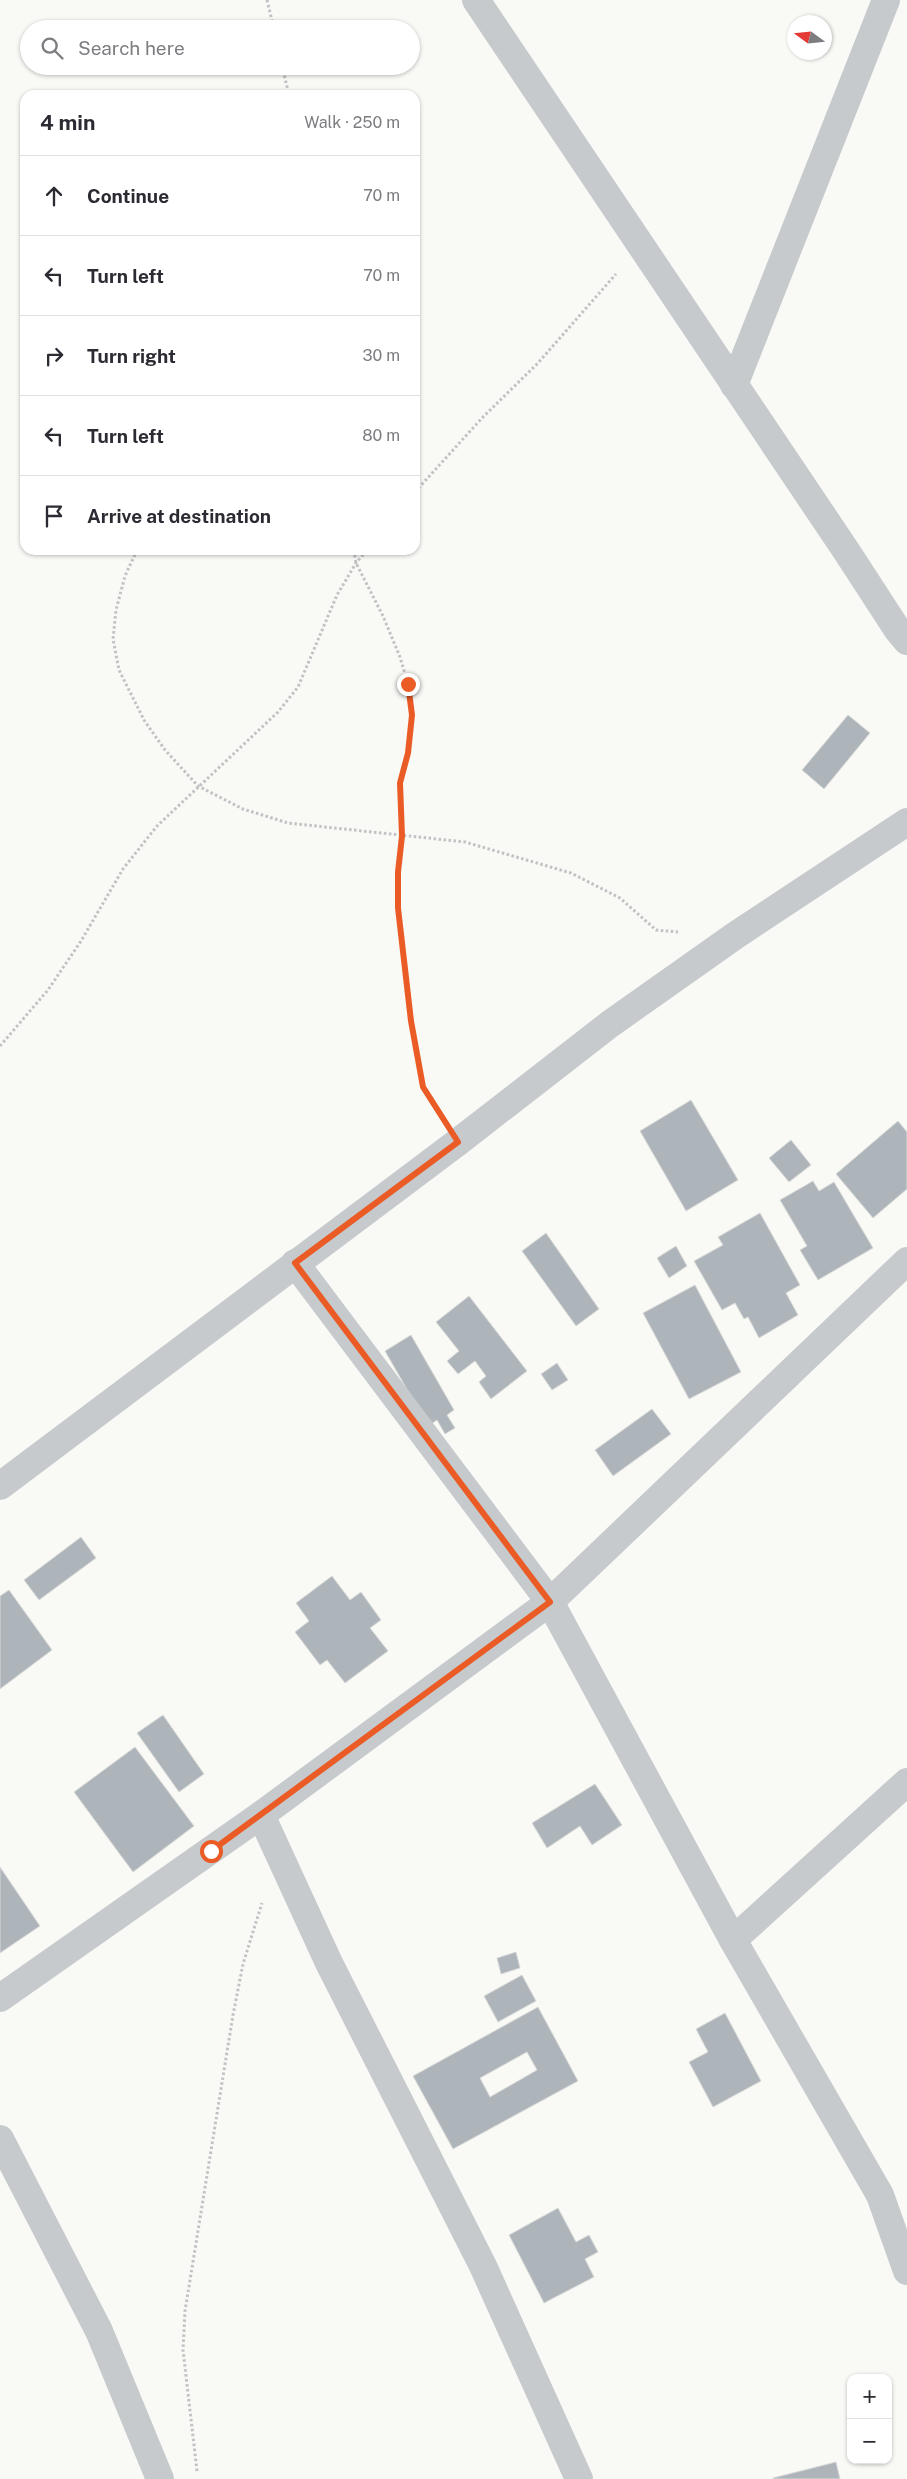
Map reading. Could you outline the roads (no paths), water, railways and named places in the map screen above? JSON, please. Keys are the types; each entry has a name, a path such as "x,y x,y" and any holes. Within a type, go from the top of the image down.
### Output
{"street":[{"path":"476,0 897,629 907,640"},
{"path":"734,384 886,0"},
{"path":"0,1486 458,1142 610,1024 736,935 907,822"},
{"path":"0,1998 262,1815 550,1602 907,1261"},
{"path":"295,1263 550,1602 733,1940 880,2195 907,2271"},
{"path":"733,1940 907,1782"},
{"path":"262,1815 329,1963 483,2266 579,2479"},
{"path":"0,2139 99,2332 160,2479"}]}
